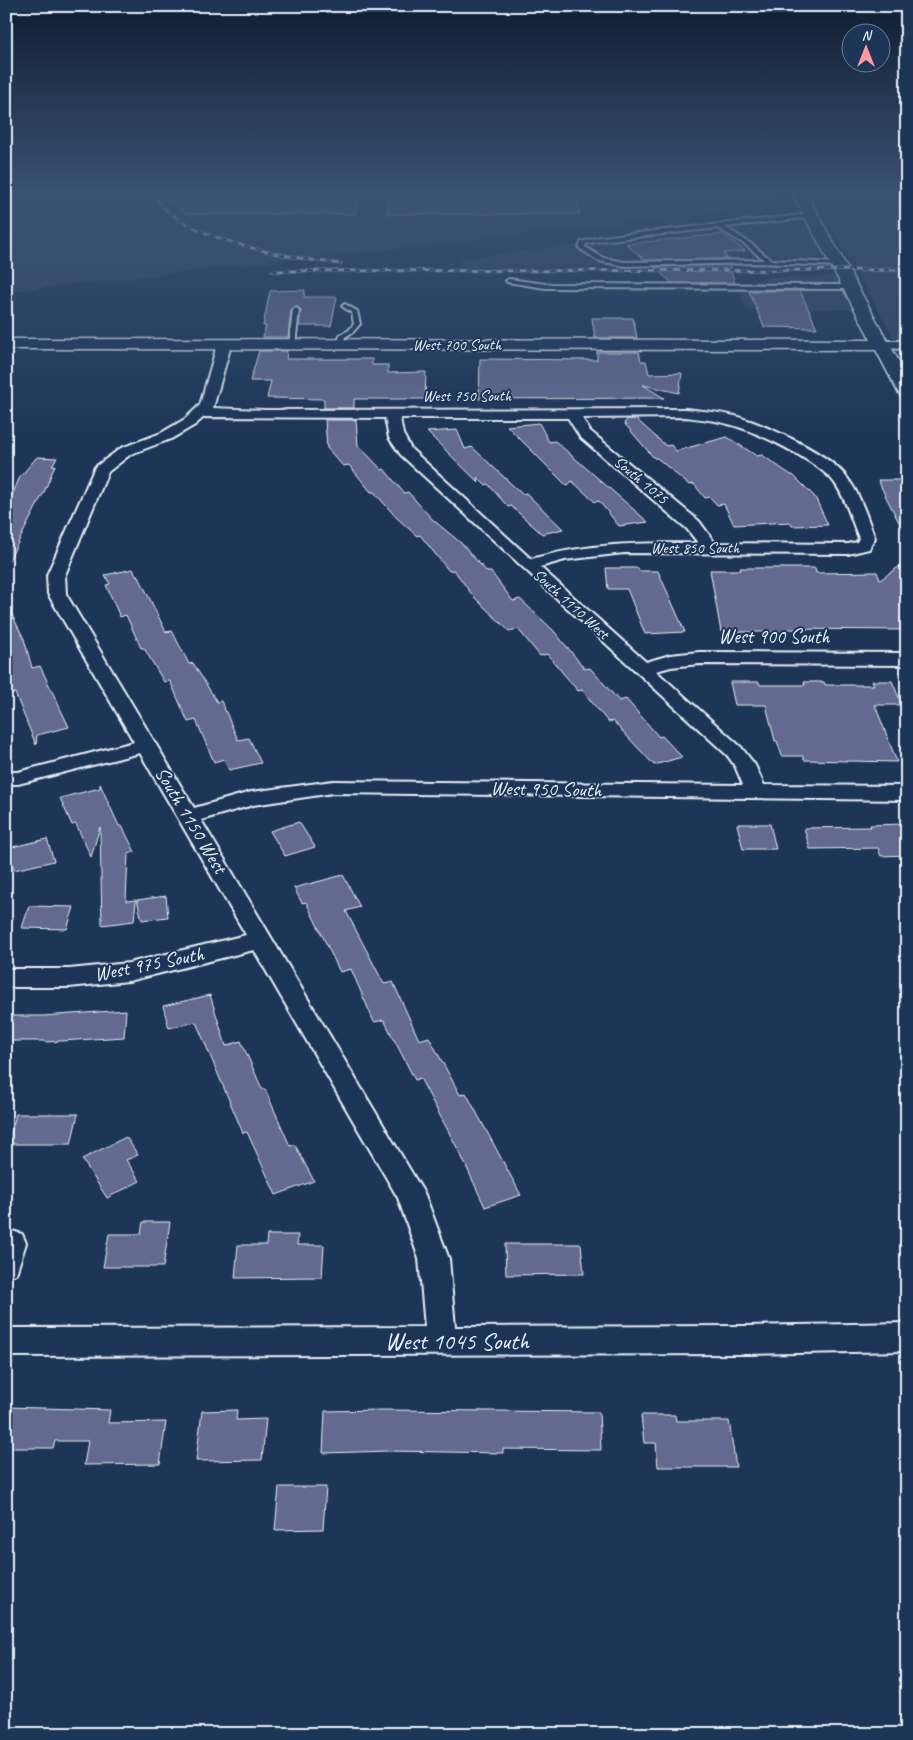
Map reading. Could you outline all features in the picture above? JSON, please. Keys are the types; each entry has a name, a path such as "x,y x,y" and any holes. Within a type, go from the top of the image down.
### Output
{"street":[{"path":"843,274 907,392"},
{"name":"West 700 South","path":"6,344 907,345"},
{"name":"South 1150 West","path":"224,345 207,406 190,422 166,436 126,451 102,470 56,575 57,594 412,1195 434,1259 441,1341"},
{"name":"West 750 South","path":"200,412 392,414 686,413 732,420 758,430 832,470 842,480 866,538 863,545"},
{"name":"South 1075","path":"573,413 578,425 585,434 694,525 702,535 708,548"},
{"name":"South 1110 West","path":"392,414 393,431 398,442 528,565 734,752 745,765 756,792"},
{"name":"West 850 South","path":"528,565 589,551 624,548 848,548 863,545"},
{"name":"West 900 South","path":"642,669 670,661 699,658 907,659"},
{"path":"6,778 18,778 146,745"},
{"name":"West 950 South","path":"189,818 251,799 334,787 907,793"},
{"name":"West 975 South","path":"6,978 69,978 129,972 261,940"},
{"name":"West 1045 South","path":"6,1342 746,1340 907,1337"}],"lane":[{"path":"509,280 545,286 850,287"},
{"path":"340,345 342,336 351,331 357,324 355,312 345,306"},
{"path":"292,345 296,310"}],"shaded area":[{"path":"6,274 165,274 6,292"},
{"path":"858,274 907,274 907,361"},
{"path":"767,277 835,277 852,309 747,310 737,285"}],"building":[{"path":"662,274 732,274 735,283 672,283"},
{"path":"305,290 304,297 337,297 331,326 299,326 301,310 295,306 291,310 288,337 263,337 266,326 263,326 270,291"},
{"path":"749,291 800,291 817,328 764,327"},
{"path":"592,318 633,318 637,338 595,338"},
{"path":"259,351 287,351 286,359 372,359 372,365 388,365 388,373 426,372 425,399 354,399 354,408 324,408 324,399 267,398 271,381 250,381"},
{"path":"597,352 639,352 641,361 646,361 649,374 682,373 679,393 643,385 664,398 479,399 480,359 597,360"},
{"path":"628,419 636,419 666,446 671,445 676,451 727,437 757,456 762,455 793,475 815,497 828,525 792,526 790,522 734,525 724,504 717,505 710,497 705,498 694,484 689,485 657,458 654,458 624,423"},
{"path":"325,420 356,420 358,445 382,470 384,469 404,493 408,492 432,519 461,543 487,572 491,572 513,601 520,599 553,630 585,669 590,668 619,701 626,699 659,737 662,736 682,757 654,765 613,721 608,722 582,690 578,691 547,654 540,656 518,629 509,631 473,596 454,570 449,571 420,535 417,536 396,517 374,492 371,492 349,465 343,466 327,448"},
{"path":"539,423 549,442 555,441 648,522 619,526 599,501 595,502 572,481 567,486 507,426"},
{"path":"457,430 465,449 472,447 522,494 526,493 563,529 542,534 511,506 508,507 488,484 485,485 477,477 479,483 427,432"},
{"path":"37,457 57,458 52,465 55,465 45,490 6,566 6,509 20,477"},
{"path":"878,480 907,480 907,538 886,497"},
{"path":"907,561 907,630 788,629 789,632 721,632 710,570 815,568 816,573 877,572 880,580"},
{"path":"606,568 638,568 639,571 658,571 685,632 645,634 627,589 608,589"},
{"path":"133,569 136,576 138,575 166,632 172,631 189,664 193,663 217,702 221,701 238,740 249,738 261,763 229,770 224,759 214,762 196,720 188,722 170,681 164,682 144,648 141,648 126,615 120,617 106,585 110,584 105,575"},
{"path":"6,603 24,639 32,668 40,666 69,727 37,735 36,745 15,693 11,694 6,682"},
{"path":"872,681 892,681 902,705 875,705 897,762 804,760 803,756 782,756 777,741 775,741 766,705 735,705 730,682 759,682 760,685 805,685 804,682 824,682 825,685 874,685"},
{"path":"100,784 119,826 122,826 135,852 128,854 126,901 136,900 134,921 102,925 100,827 91,857 76,824 72,825 60,798 100,788"},
{"path":"299,822 315,847 285,856 270,831"},
{"path":"737,824 770,824 776,849 743,849"},
{"path":"904,824 907,831 907,855 881,856 878,848 810,849 804,828 871,827 870,825"},
{"path":"47,839 54,861 14,870 8,848"},
{"path":"343,875 360,907 346,911 384,984 393,982 419,1040 429,1037 460,1095 466,1093 521,1195 485,1207 460,1153 420,1078 415,1080 384,1020 374,1022 351,969 340,972 306,902 302,903 294,888"},
{"path":"166,896 168,917 142,920 137,900"},
{"path":"29,906 74,907 67,929 22,928"},
{"path":"210,995 226,1046 241,1041 290,1146 295,1145 314,1181 276,1195 247,1132 243,1133 196,1022 169,1028 163,1006"},
{"path":"126,1010 124,1037 45,1042 6,1041 6,1016 44,1016"},
{"path":"16,1114 78,1114 71,1144 8,1144"},
{"path":"126,1137 138,1155 126,1160 140,1181 107,1198 82,1159"},
{"path":"143,1222 170,1222 163,1267 103,1267 109,1234 141,1234"},
{"path":"267,1235 298,1235 297,1245 324,1245 322,1277 235,1278 238,1245 266,1245"},
{"path":"505,1244 581,1244 584,1274 506,1275"},
{"path":"6,1407 110,1410 108,1423 166,1422 160,1464 84,1465 88,1441 55,1441 53,1448 6,1448"},
{"path":"237,1410 236,1420 266,1419 262,1460 196,1461 202,1411"},
{"path":"325,1411 599,1412 601,1450 503,1449 503,1453 389,1451 323,1453"},
{"path":"641,1415 675,1415 676,1421 729,1421 736,1467 658,1467 656,1443 644,1443"},
{"path":"279,1487 326,1487 323,1529 275,1530"}]}
